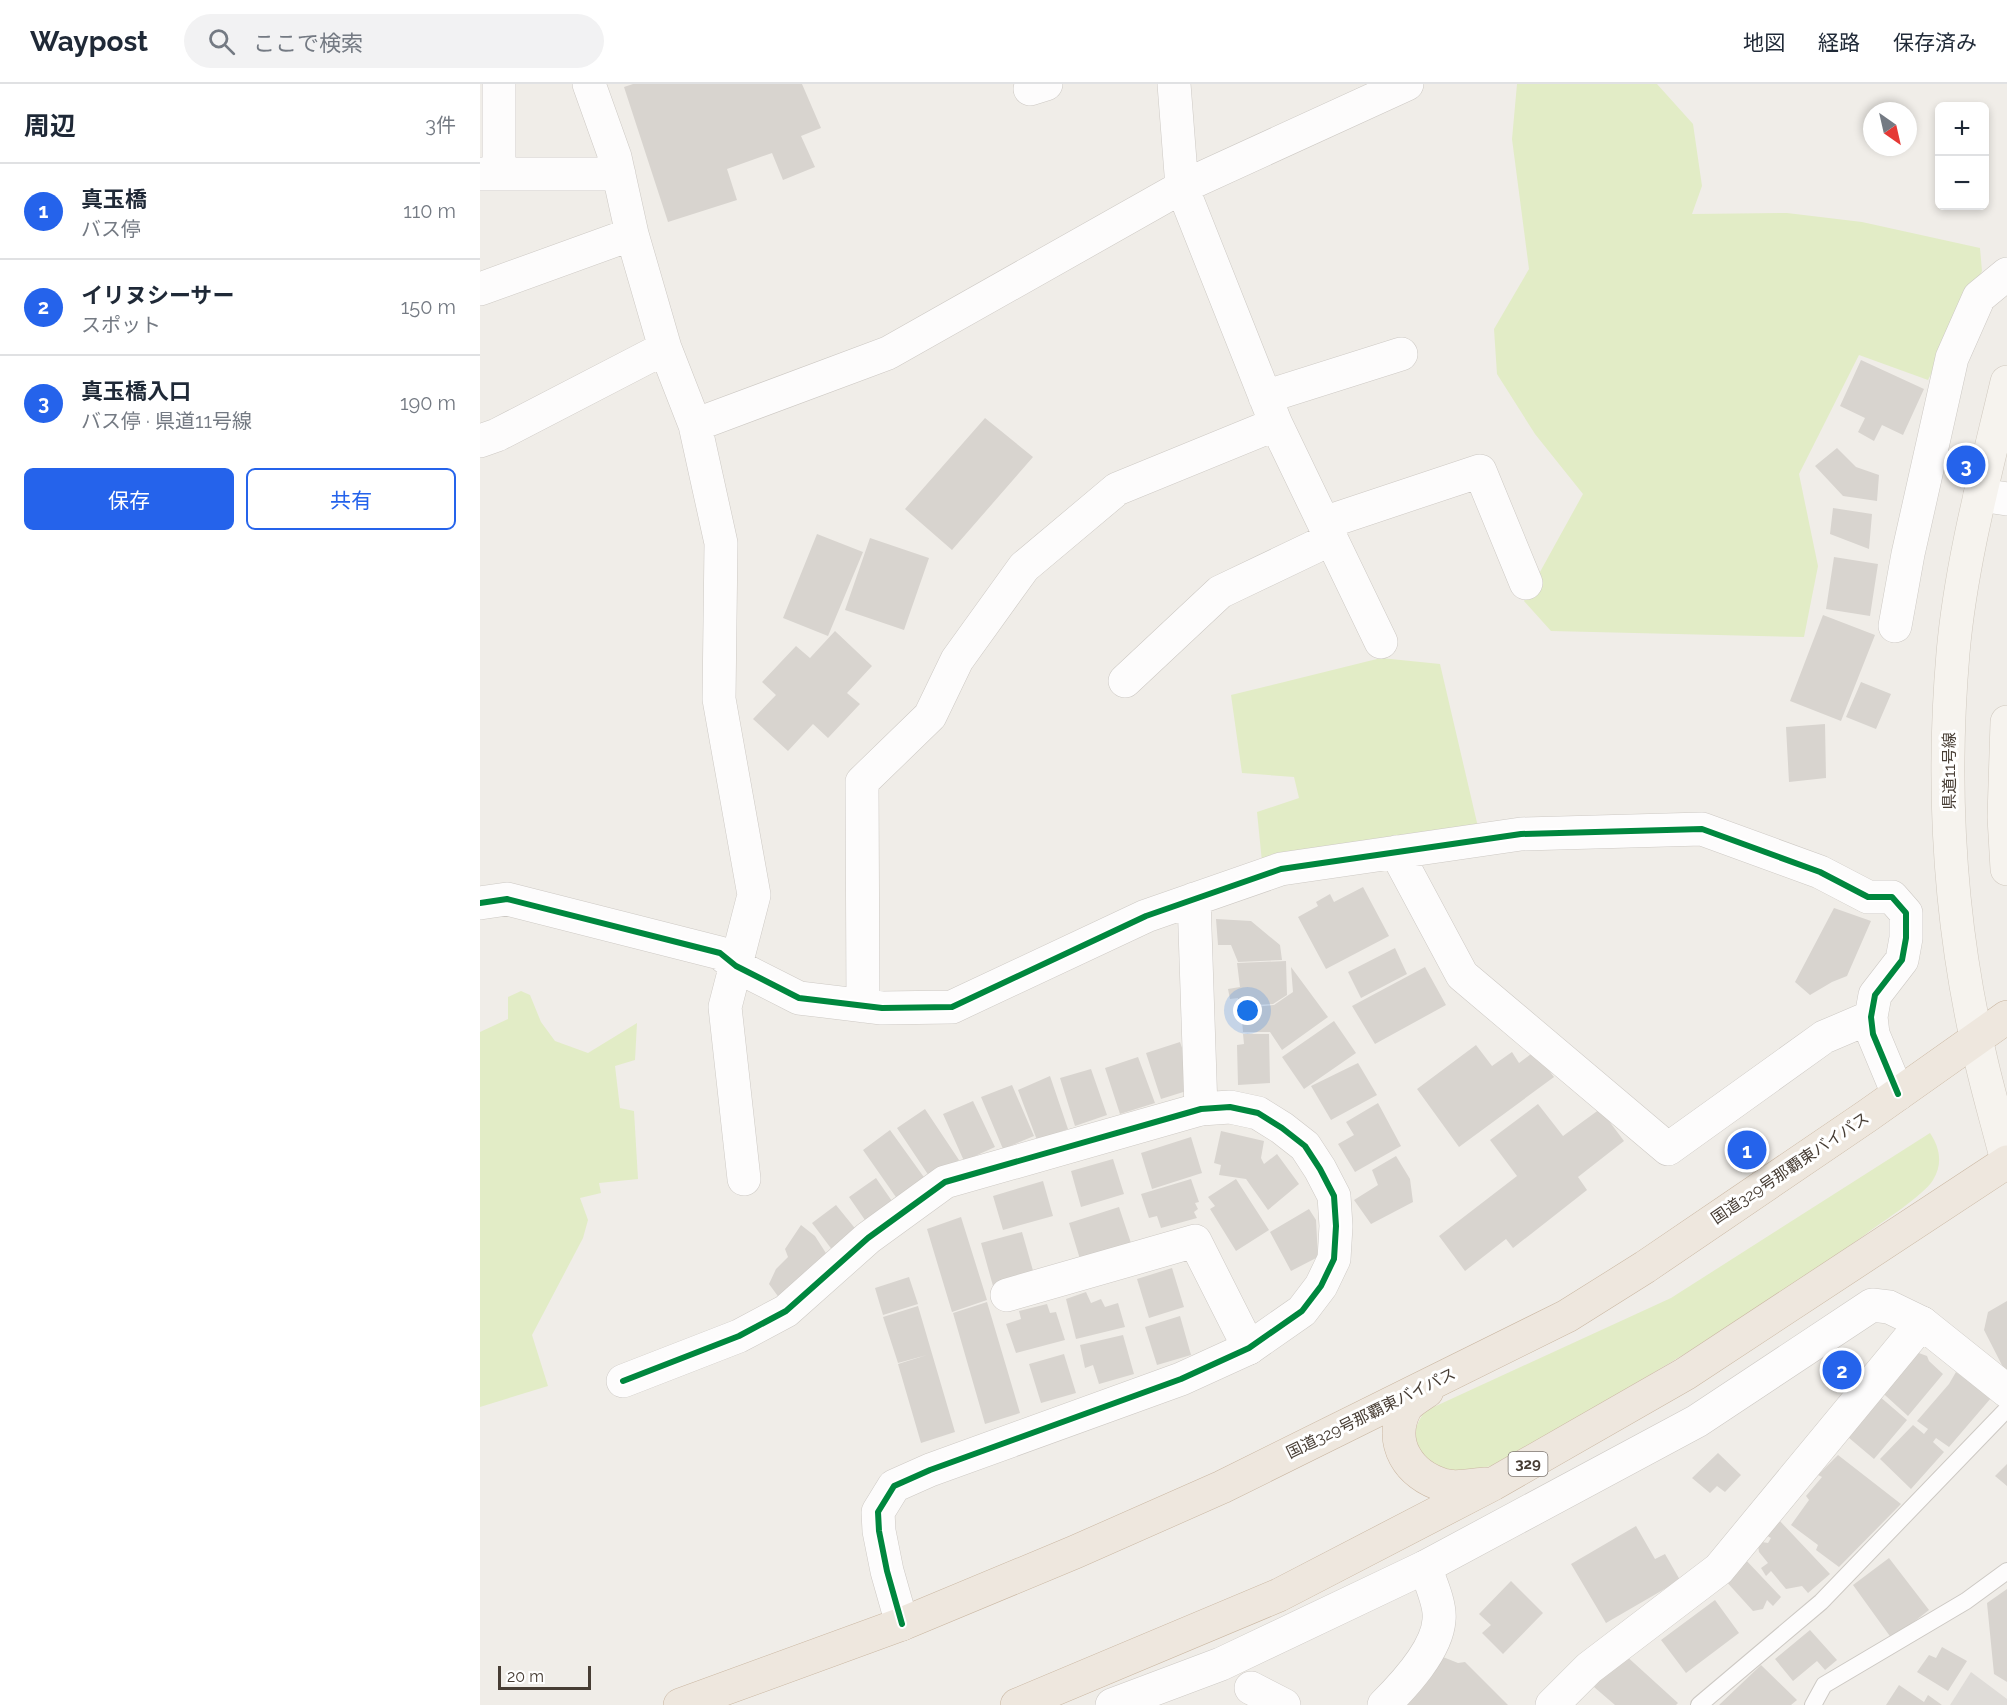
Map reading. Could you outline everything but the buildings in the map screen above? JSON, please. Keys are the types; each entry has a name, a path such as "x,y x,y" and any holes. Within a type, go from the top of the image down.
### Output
{"highway":[{"name":"国道329号那覇東バイパス","path":"680,1705 902,1624 1065,1556 1222,1487 1567,1316 1645,1267 1898,1095 2007,1017"},
{"name":"329","path":"1017,1705 1279,1595 1493,1484 1685,1374 2007,1161"},
{"path":"1446,1376 1406,1407 1398,1433 1404,1458 1422,1477 1445,1486 1493,1484"}],"main road":[{"name":"県道11号線","path":"2007,382 1994,497 1966,569 1953,651 1948,782 1950,846 1964,976 1976,1039 2007,1161"},
{"path":"2007,722 2004,817 2007,869"}],"street":[{"path":"499,84 490,174 619,174"},
{"path":"589,84 619,174 632,234 665,348 695,425 721,543 719,699 754,896 725,1007 744,1179"},
{"path":"1174,84 1182,187 1271,410 1381,642"},
{"path":"695,425 888,353 1182,187 1407,84"},
{"path":"480,289 632,234"},
{"path":"1895,626 1908,554 1952,358 1979,297 2007,274"},
{"path":"480,441 497,435 665,348"},
{"path":"863,1006 862,782 930,716 957,660 1024,567 1118,489 1271,410 1401,354"},
{"path":"1125,681 1220,592 1328,531 1480,471 1526,583"},
{"path":"480,903 507,899 720,953 736,966 800,998 882,1008 952,1007 1146,916 1281,869 1521,834 1702,829 1820,872 1868,897 1892,897 1906,913 1902,960 1875,995 1871,1017 1873,1034 1898,1095"},
{"path":"1396,852 1462,975 1668,1149 1824,1036 1871,1017"},
{"path":"1194,899 1201,1109"},
{"path":"623,1382 739,1336 786,1311 868,1238 945,1182 1201,1109 1230,1107 1258,1113 1305,1146 1334,1196 1336,1226 1334,1259 1321,1286 1302,1311 1249,1348 1181,1379 930,1470 894,1486 878,1512 878,1521 887,1570 902,1624"},
{"path":"1007,1295 1195,1241 1249,1348"},
{"path":"1112,1705 1221,1664 1425,1567 1697,1420 1872,1305 1889,1307 1922,1323 2007,1391"},
{"path":"1552,1705 1589,1668 1719,1569 1922,1323"},
{"path":"1384,1705 1408,1680 1432,1644 1439,1620 1433,1587 1425,1567"},
{"path":"1251,1689 1284,1705"}],"lane":[{"path":"1699,1705 1821,1602 2007,1409"},
{"path":"1813,1705 1824,1685 1966,1601 2007,1571"}],"green space":[{"path":"1517,84 1657,84 1693,124 1702,186 1692,214 1787,213 1862,222 1980,248 1982,271 1928,380 1859,355 1799,474 1818,566 1804,637 1551,631 1524,601 1583,494 1535,434 1497,374 1494,329 1529,269 1512,139"},
{"path":"1381,658 1440,664 1478,827 1262,862 1257,812 1299,798 1294,777 1242,773 1231,695"},
{"path":"521,991 530,995 541,1022 555,1041 588,1053 637,1023 635,1060 615,1066 620,1108 634,1111 638,1179 599,1183 601,1193 580,1198 588,1220 583,1238 532,1335 548,1386 480,1407 480,1032 508,1019 508,997"},
{"path":"1930,1133 1938,1150 1939,1162 1933,1180 1921,1193 1821,1266 1729,1327 1635,1384 1491,1466 1463,1472 1437,1472 1420,1450 1416,1443 1416,1429 1425,1411 1671,1298"}],"shaded area":[{"path":"1971,1672 2007,1699 2007,1705 1950,1705"}],"cycle path":[{"path":"480,903 507,899 720,953 736,966 799,998 882,1008 952,1007 1146,916 1281,869 1521,834 1702,829 1820,872 1868,897 1892,897 1906,913 1906,938 1902,960 1875,995 1871,1017 1873,1034 1898,1094"},
{"path":"623,1381 739,1336 786,1311 868,1238 945,1182 1201,1109 1230,1107 1258,1113 1305,1146 1334,1196 1336,1226 1334,1259 1321,1286 1302,1311 1249,1348 1181,1379 930,1470 894,1486 878,1512 879,1531 887,1571 902,1624"}],"place":[{"name":"真玉橋入口","path":"1966,465"},
{"name":"真玉橋","path":"1747,1150"},
{"name":"イリヌシーサー","path":"1842,1370"}]}
